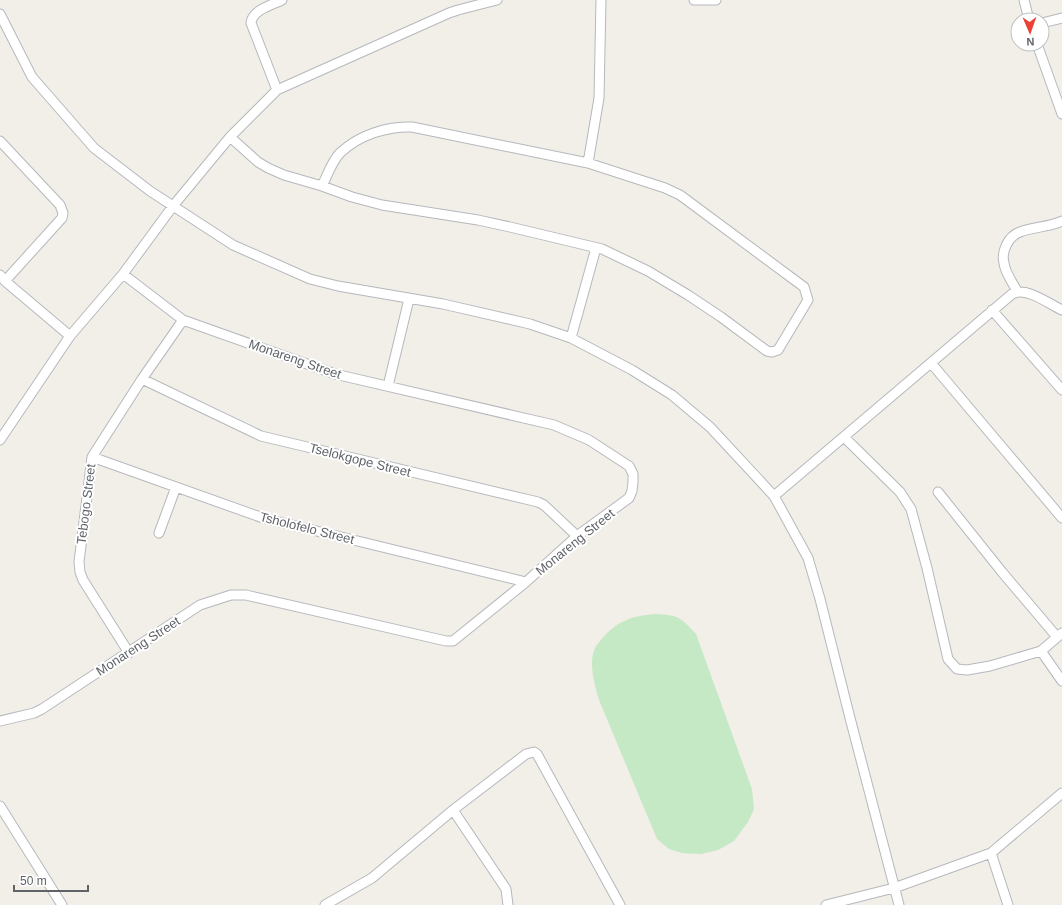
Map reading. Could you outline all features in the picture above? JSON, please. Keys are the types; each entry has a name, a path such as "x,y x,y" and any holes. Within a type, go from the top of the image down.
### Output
{"street":[{"path":"277,90 250,23 251,18 258,12 282,0"},
{"path":"0,440 70,336 123,274 173,206 230,137 277,90 449,13 497,0"},
{"path":"588,163 599,98 600,0"},
{"path":"694,0 716,0"},
{"path":"1024,0 1027,12"},
{"path":"0,14 32,77 94,148 150,190 232,245 310,279 338,286 443,304 530,324 571,338 632,370 672,395 710,427 774,496 808,558 820,599 899,905"},
{"path":"1050,21 1062,18"},
{"path":"1040,52 1059,99 1062,114"},
{"path":"230,137 258,162 268,168 284,175 322,186 352,198 382,206 478,220 596,248 648,271 688,295 767,351 772,352 778,350 808,300 804,287 680,195 665,188 588,163 412,127 399,126 375,133 356,142 340,153 322,186"},
{"path":"0,141 60,205 62,212 62,218 2,278 70,336"},
{"path":"1017,291 1004,265 1005,251 1009,240 1020,232 1062,221"},
{"path":"571,338 596,248"},
{"name":"Monareng Street","path":"0,721 34,713 42,709 200,605 232,595 239,594 446,642 452,641 526,582 577,536 629,498 632,491 633,474 629,466 589,440 554,425 335,374 183,320 123,274"},
{"path":"774,496 1012,294 1017,291 1028,292 1062,310"},
{"path":"388,386 409,299"},
{"path":"992,310 1062,390"},
{"name":"Tebogo Street","path":"129,653 83,580 80,572 79,562 92,457 142,379 183,320"},
{"path":"931,363 1062,518"},
{"name":"Tselokgope Street","path":"142,379 262,436 538,502 544,505 577,536"},
{"path":"844,437 900,492 911,509 927,568 948,659 957,669 967,670 990,666 1041,651 1060,635 1002,572 938,492"},
{"name":"Tsholofelo Street","path":"92,457 262,518 526,582"},
{"path":"159,533 176,487"},
{"path":"1041,651 1062,682"},
{"path":"326,905 372,878 452,810 526,754 534,752 541,761 620,905"},
{"path":"826,905 894,888 991,852 1062,793"},
{"path":"0,806 62,905"},
{"path":"452,810 506,889 508,905"},
{"path":"991,852 1008,905"}],"green space":[{"path":"655,614 674,616 682,620 696,634 752,789 754,809 748,822 734,841 718,850 701,854 682,853 669,849 657,839 599,700 594,681 592,660 596,646 613,628 619,624 639,616"}]}
